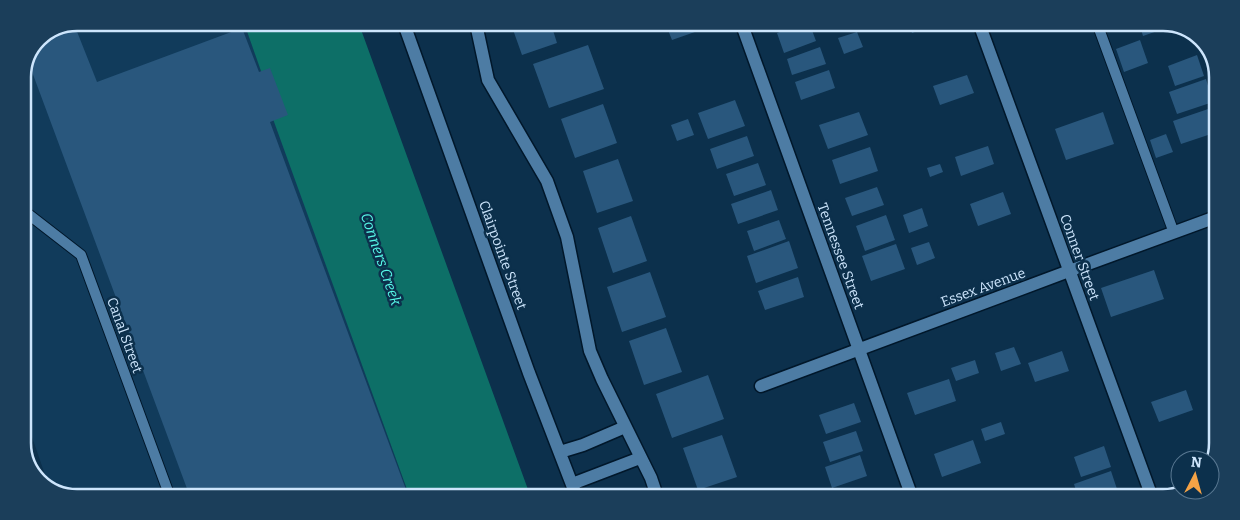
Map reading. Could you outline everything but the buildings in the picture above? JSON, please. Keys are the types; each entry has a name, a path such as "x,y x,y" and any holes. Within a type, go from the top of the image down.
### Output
{"street":[{"name":"Clairpointe Street","path":"407,31 574,489"},
{"path":"478,31 488,80 547,181 566,237 590,351 655,489"},
{"name":"Tennessee Street","path":"744,31 909,489"},
{"name":"Conner Street","path":"982,31 1149,489"},
{"name":"Essex Avenue","path":"761,386 1209,220"},
{"path":"560,452 625,428"},
{"path":"576,489 640,458"}],"lane":[{"path":"1100,31 1174,233"},
{"name":"Canal Street","path":"31,216 81,256 167,489"}],"shaded area":[{"path":"247,31 262,73 274,119 407,489 77,489 54,483 45,475 31,434 31,74 36,57 41,49 54,37 68,32"}],"water":[{"name":"Conners Creek","path":"247,31 362,31 528,489 407,489 273,119 262,74"}]}
